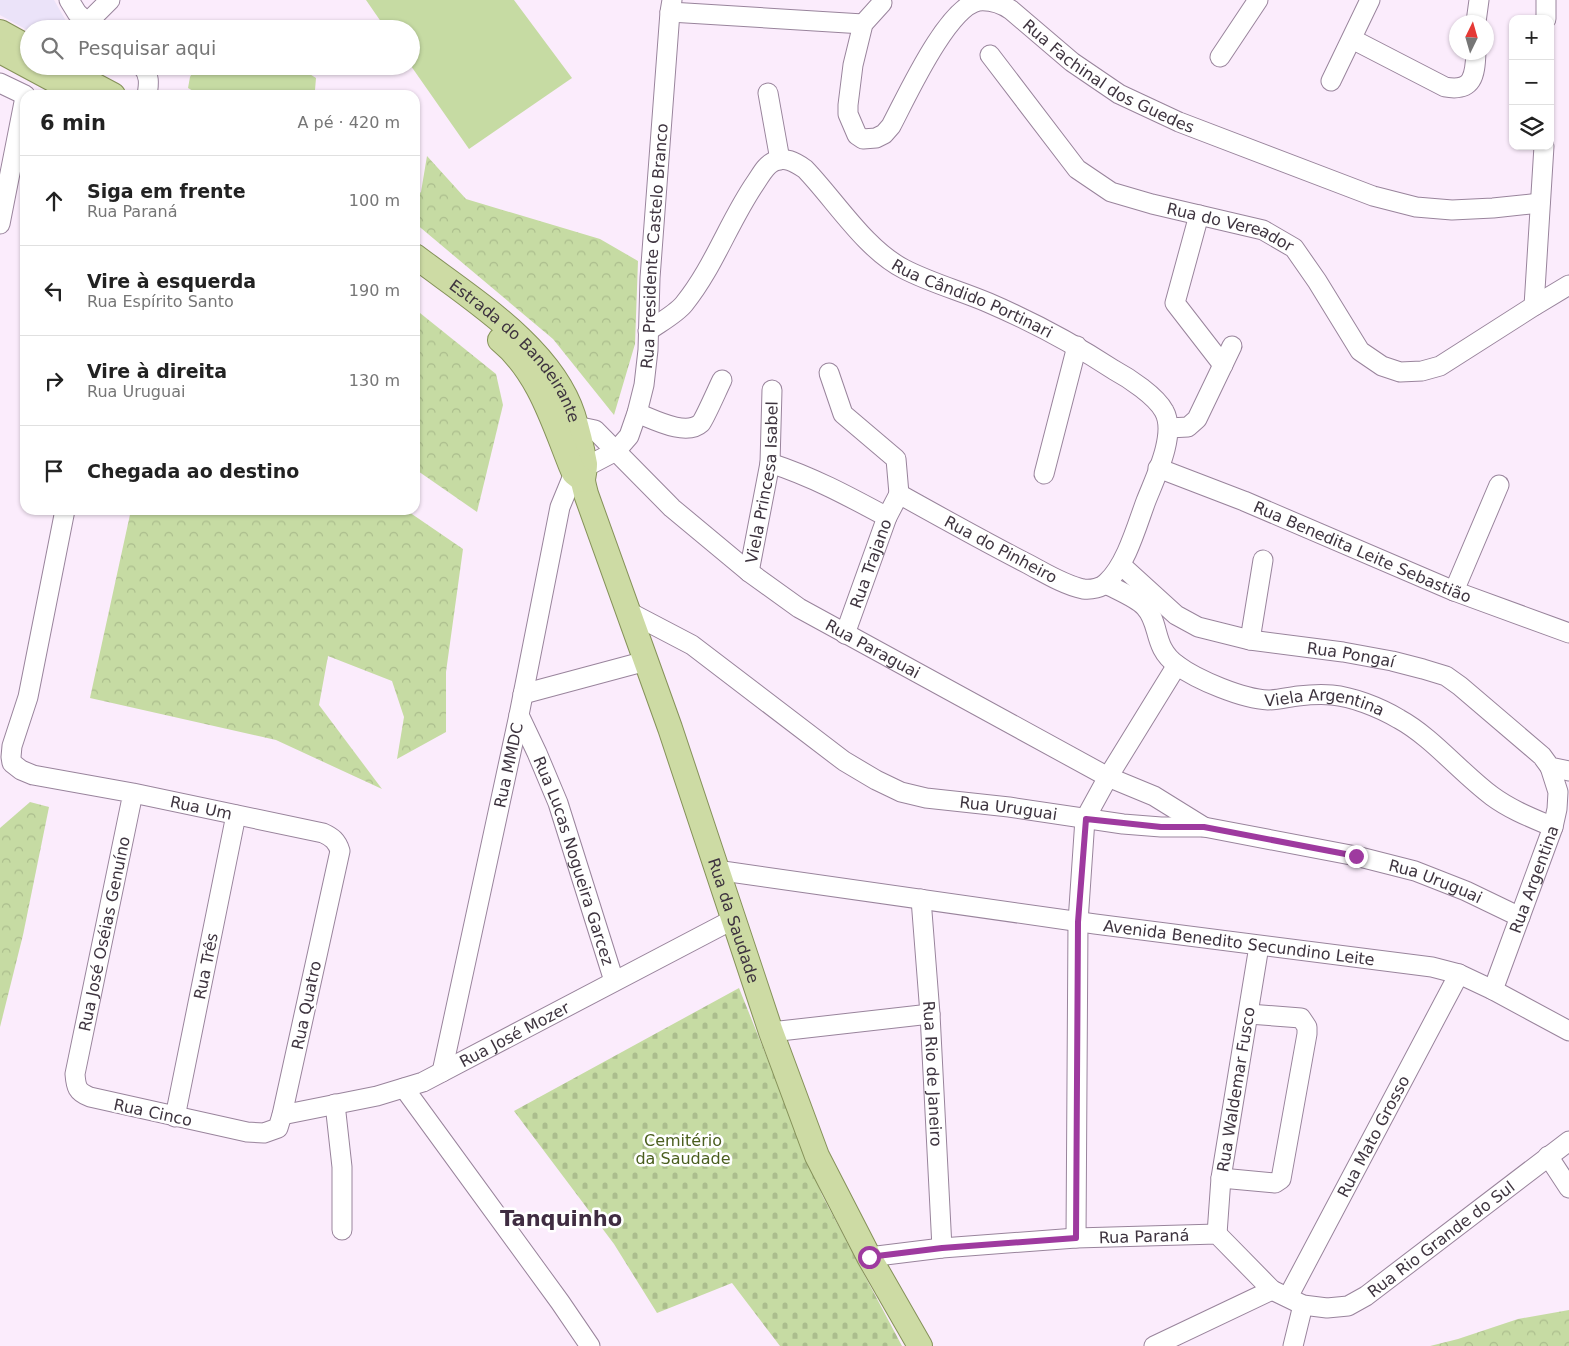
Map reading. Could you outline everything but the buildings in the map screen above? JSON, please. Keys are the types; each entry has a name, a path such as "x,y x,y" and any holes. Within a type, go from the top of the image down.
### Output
{"main road":[{"path":"0,32 20,43"},
{"path":"0,51 20,62"},
{"path":"45,75 73,90"},
{"path":"77,75 104,90"},
{"name":"Estrada do Bandeirante","path":"420,260 492,314 535,352 555,378 566,398 576,426 581,473"},
{"name":"Estrada do Bandeirante","path":"420,280 503,342 522,362 535,381 581,473"},
{"name":"Rua da Saudade","path":"581,473 586,494 670,728 732,920 817,1156 869,1257 920,1346"}],"street":[{"path":"69,0 77,13 85,20"},
{"path":"95,20 110,0"},
{"path":"1220,57 1258,0"},
{"path":"1331,81 1370,0"},
{"path":"1477,15 1479,0"},
{"path":"1546,0 1546,15"},
{"name":"Rua Fachinal dos Guedes","path":"882,3 863,24 853,66 848,114 858,135 863,139 876,138 884,134 891,126 937,42 956,16 970,4 978,1 989,1 1002,4 1011,10 1072,62 1119,94 1179,122 1340,184 1373,196 1416,207 1460,210 1540,203"},
{"path":"671,6 863,24"},
{"name":"Rua Presidente Castelo Branco","path":"581,473 616,451 629,436 638,413 644,385 650,278 671,6"},
{"path":"1352,39 1445,87 1455,89 1466,86 1471,81 1474,75 1475,60"},
{"name":"Rua do Vereador","path":"990,55 1077,169 1111,192 1152,204 1263,230 1294,248 1317,281 1360,351 1382,366 1400,372 1422,371 1440,366 1569,285"},
{"path":"148,75 148,90"},
{"path":"0,83 20,93"},
{"path":"648,331 683,305 703,275 742,202 766,167 772,162 780,160 768,93"},
{"path":"0,224 20,122"},
{"path":"1534,306 1544,150"},
{"name":"Rua Cândido Portinari","path":"780,160 793,161 805,169 866,238 885,256 904,269 1024,318 1077,346 1132,380 1148,394 1164,411 1169,428"},
{"path":"1199,215 1175,302 1223,365"},
{"path":"1044,474 1077,346"},
{"path":"1106,584 1121,565 1158,468 1169,428 1188,427 1197,419 1232,346"},
{"path":"829,373 843,414 896,459 899,494"},
{"path":"638,413 666,425 688,428 701,422 722,380"},
{"name":"Viela Princesa Isabel","path":"749,572 770,463 772,390"},
{"name":"Rua Paraguai","path":"576,426 595,430 672,508 749,572 800,608 1108,777 1154,796 1204,827"},
{"path":"770,463 799,472 887,517"},
{"name":"Rua Benedita Leite Sebastião","path":"1158,468 1244,501 1454,591 1569,633"},
{"name":"Rua MMDC","path":"442,1072 519,716 560,508 581,473"},
{"path":"1454,591 1499,485"},
{"name":"Rua Trajano","path":"845,634 887,517 899,494"},
{"name":"Rua do Pinheiro","path":"899,494 971,535 1074,586 1086,589 1097,588 1106,584"},
{"name":"Rua Um","path":"64,515 28,697 12,746 12,763 32,775 133,793 323,833 338,843 340,851"},
{"path":"1250,640 1263,560"},
{"name":"Rua Pongaí","path":"1121,565 1176,615 1198,627 1250,640 1343,652 1392,661 1423,668 1446,676 1542,756 1550,767"},
{"name":"Viela Argentina","path":"1106,584 1145,607 1153,620 1157,637 1164,653 1177,665 1222,688 1242,695 1269,700 1314,694 1339,695 1366,704 1400,719 1430,741 1494,797 1527,817 1553,827"},
{"name":"Rua Uruguai","path":"629,612 692,645 844,761 901,792 926,798 1009,807 1086,819 1161,827 1204,827 1356,856 1415,871 1466,890 1520,917"},
{"path":"523,694 646,661"},
{"path":"1076,1238 1078,922 1086,819 1108,777 1177,665"},
{"name":"Rua Lucas Nogueira Garcez","path":"519,716 537,752 558,803 614,981"},
{"path":"1550,767 1569,771"},
{"name":"Rua Argentina","path":"1494,990 1553,827 1558,792 1550,767"},
{"name":"Rua José Oséias Genuíno","path":"75,1074 133,793"},
{"name":"Rua Três","path":"175,1117 236,815"},
{"name":"Rua Quatro","path":"247,1132 264,1134 278,1128 340,851"},
{"name":"Avenida Benedito Secundino Leite","path":"716,870 1078,922 1432,967 1459,974 1494,990 1569,1031"},
{"name":"Rua Rio de Janeiro","path":"921,899 930,1014 942,1248"},
{"name":"Rua José Mozer","path":"282,1115 377,1096 423,1082 732,920"},
{"name":"Rua Waldemar Fusco","path":"1217,1234 1221,1178 1260,946"},
{"name":"Rua Mato Grosso","path":"1294,1346 1288,1298 1459,974"},
{"path":"771,1032 930,1014"},
{"path":"1221,1178 1274,1183 1281,1179 1307,1034 1306,1027 1301,1018 1249,1014"},
{"name":"Rua Cinco","path":"75,1074 78,1089 82,1094 90,1097 247,1132"},
{"path":"404,1088 590,1346"},
{"path":"335,1104 342,1167 342,1230"},
{"name":"Rua Rio Grande do Sul","path":"1288,1298 1327,1308 1348,1306 1366,1296 1569,1141"},
{"path":"1548,1156 1569,1188"},
{"path":"1154,1346 1288,1298 1217,1234"},
{"name":"Rua Paraná","path":"869,1257 942,1248 1076,1238 1217,1234"}],"shaded area":[{"path":"0,0 54,0 65,20 20,20 20,26 0,15"}],"green space":[{"path":"366,0 514,0 572,78 469,149 417,75 420,75 420,20 380,20"},
{"path":"191,75 311,75 316,78 315,90 191,90 188,88"},
{"path":"427,156 466,199 600,239 638,261 635,344 614,415 553,339 420,227 421,192"},
{"path":"420,313 496,374 503,405 477,512 420,472"},
{"path":"130,515 413,515 463,549 446,672 446,732 397,759 404,717 392,681 328,656 319,705 382,789 276,740 90,698"},
{"path":"30,802 49,807 23,935 0,1027 0,828"},
{"name":"Cemitério da Saudade","path":"739,988 822,1195 902,1346 780,1346 732,1283 657,1313 614,1244 514,1111"},
{"path":"1569,1310 1569,1346 1430,1346 1458,1339 1518,1319"}],"district":[{"name":"Tanquinho","path":"561,1219"}],"route":[{"path":"869,1257 942,1248 1076,1238 1078,922 1086,819 1161,827 1204,827 1356,856"}]}
